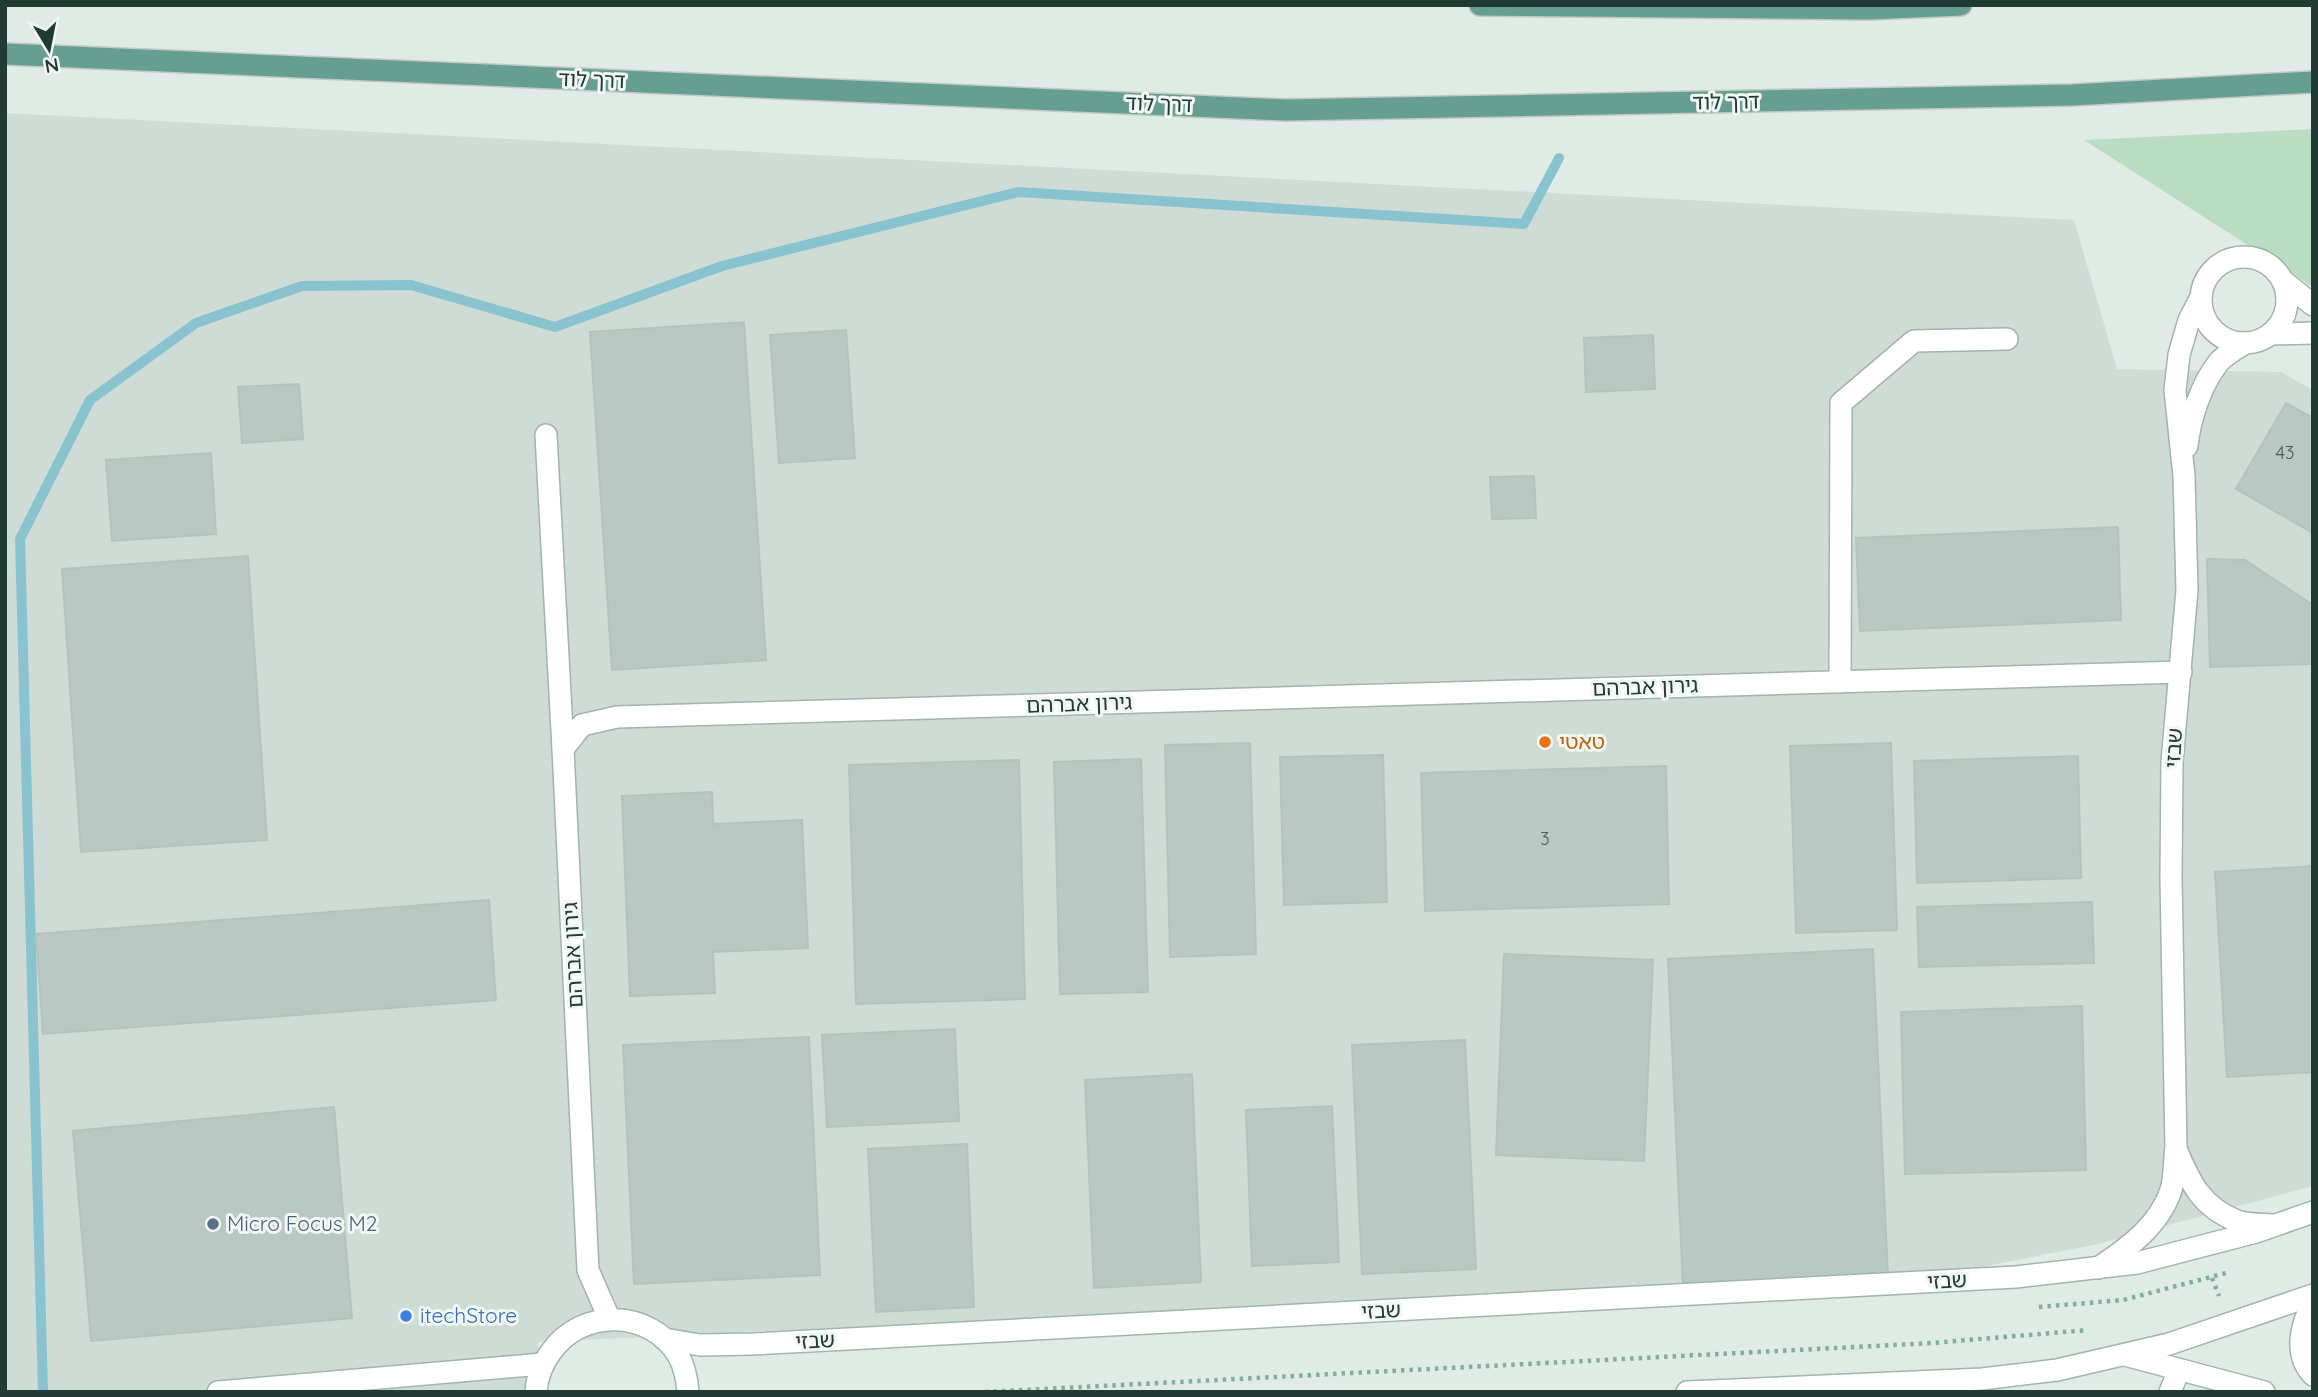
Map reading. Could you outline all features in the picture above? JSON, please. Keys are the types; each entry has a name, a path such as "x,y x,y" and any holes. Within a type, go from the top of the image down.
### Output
{"main road":[{"path":"1480,5 1961,5"},
{"name":"דרך לוד","path":"5,54 1285,110 2072,95 2313,82"}],"street":[{"path":"2283,281 2287,295 2286,310 2280,324 2271,334 2258,340 2245,343 2231,341 2213,330 2202,313 2202,286 2209,273 2220,263 2234,257 2248,256 2263,261 2313,305"},
{"name":"שבזי","path":"2098,1268 2131,1247 2158,1216 2171,1188 2176,1147 2172,762 2187,590 2184,476 2175,390 2179,355 2189,320 2200,299"},
{"path":"2271,334 2313,333"},
{"path":"1840,682 1841,403 1914,341 2007,339"},
{"name":"שבזי","path":"2184,476 2189,429 2201,394 2219,362 2245,343"},
{"path":"547,435 563,750"},
{"name":"גירון אברהם","path":"609,1318 588,1270 563,750 582,725 617,717 2181,672"},
{"name":"שבזי","path":"2176,1147 2190,1183 2207,1203 2239,1222 2275,1225"},
{"name":"שבזי","path":"664,1339 700,1345 753,1344 1989,1279 2137,1263 2201,1247 2313,1212"},
{"path":"1686,1392 1982,1378 2057,1370 2169,1344 2313,1295"},
{"path":"2313,1304 2305,1317 2301,1335 2302,1356 2313,1375"},
{"path":"537,1392 542,1364 558,1341 581,1325 609,1318 636,1322 659,1334 678,1355 686,1375 688,1392"},
{"path":"2125,1355 2264,1392"},
{"path":"218,1392 542,1364"},
{"path":"2170,1392 2179,1370"}],"path":[{"path":"2201,1247 2220,1299"},
{"path":"2211,1302 2230,1295"},
{"path":"985,1392 1933,1343 2090,1330"}],"shaded area":[{"path":"5,113 2074,220 2117,369 2281,372 2313,390 2313,1186 2098,1244 1941,1275 538,1342 541,1392 5,1392"}],"green space":[{"path":"2313,129 2313,287 2084,140"}],"building":[{"path":"744,322 766,660 612,670 590,332"},
{"path":"846,330 855,458 779,463 770,335"},
{"path":"1653,335 1655,389 1586,392 1584,338"},
{"path":"299,384 303,439 242,443 238,387"},
{"path":"2286,403 2313,418 2313,533 2236,489"},
{"path":"211,453 216,534 112,541 106,460"},
{"path":"1534,476 1536,518 1492,519 1490,477"},
{"path":"2118,527 2121,620 1860,631 1856,538"},
{"path":"248,556 267,840 81,852 62,569"},
{"path":"2207,559 2245,560 2313,605 2313,664 2210,667"},
{"path":"1250,743 1256,954 1170,957 1165,745"},
{"path":"1891,743 1897,930 1796,933 1790,746"},
{"path":"1383,755 1387,902 1284,905 1280,757"},
{"path":"2078,756 2081,878 1917,883 1914,761"},
{"path":"1141,759 1148,992 1060,994 1054,762"},
{"path":"1019,760 1025,999 856,1004 849,765"},
{"path":"1666,766 1669,904 1425,911 1421,773"},
{"path":"712,792 713,824 802,820 808,948 713,952 715,993 630,996 622,796"},
{"path":"2313,866 2313,1072 2227,1077 2215,872"},
{"path":"489,900 496,1000 43,1034 36,934"},
{"path":"2092,902 2094,963 1919,967 1917,907"},
{"path":"1873,949 1888,1278 1683,1287 1668,959"},
{"path":"1504,954 1653,960 1644,1161 1496,1155"},
{"path":"2082,1006 2086,1170 1905,1174 1901,1012"},
{"path":"955,1029 959,1121 827,1127 822,1035"},
{"path":"809,1037 820,1275 634,1284 623,1045"},
{"path":"1465,1040 1476,1269 1362,1274 1352,1045"},
{"path":"1192,1074 1201,1282 1094,1288 1085,1080"},
{"path":"1332,1106 1339,1262 1252,1266 1246,1110"},
{"name":"Micro Focus M2","path":"334,1107 352,1318 91,1341 73,1131"},
{"path":"967,1144 974,1307 876,1312 868,1149"}],"waterway":[{"path":"43,1392 20,539 90,400 196,323 302,286 411,285 555,327 722,266 1018,192 1524,224 1559,158"}],"place":[{"name":"טאטי","path":"1545,742"},
{"name":"Micro Focus M2","path":"213,1224"},
{"name":"itechStore","path":"406,1316"}]}
